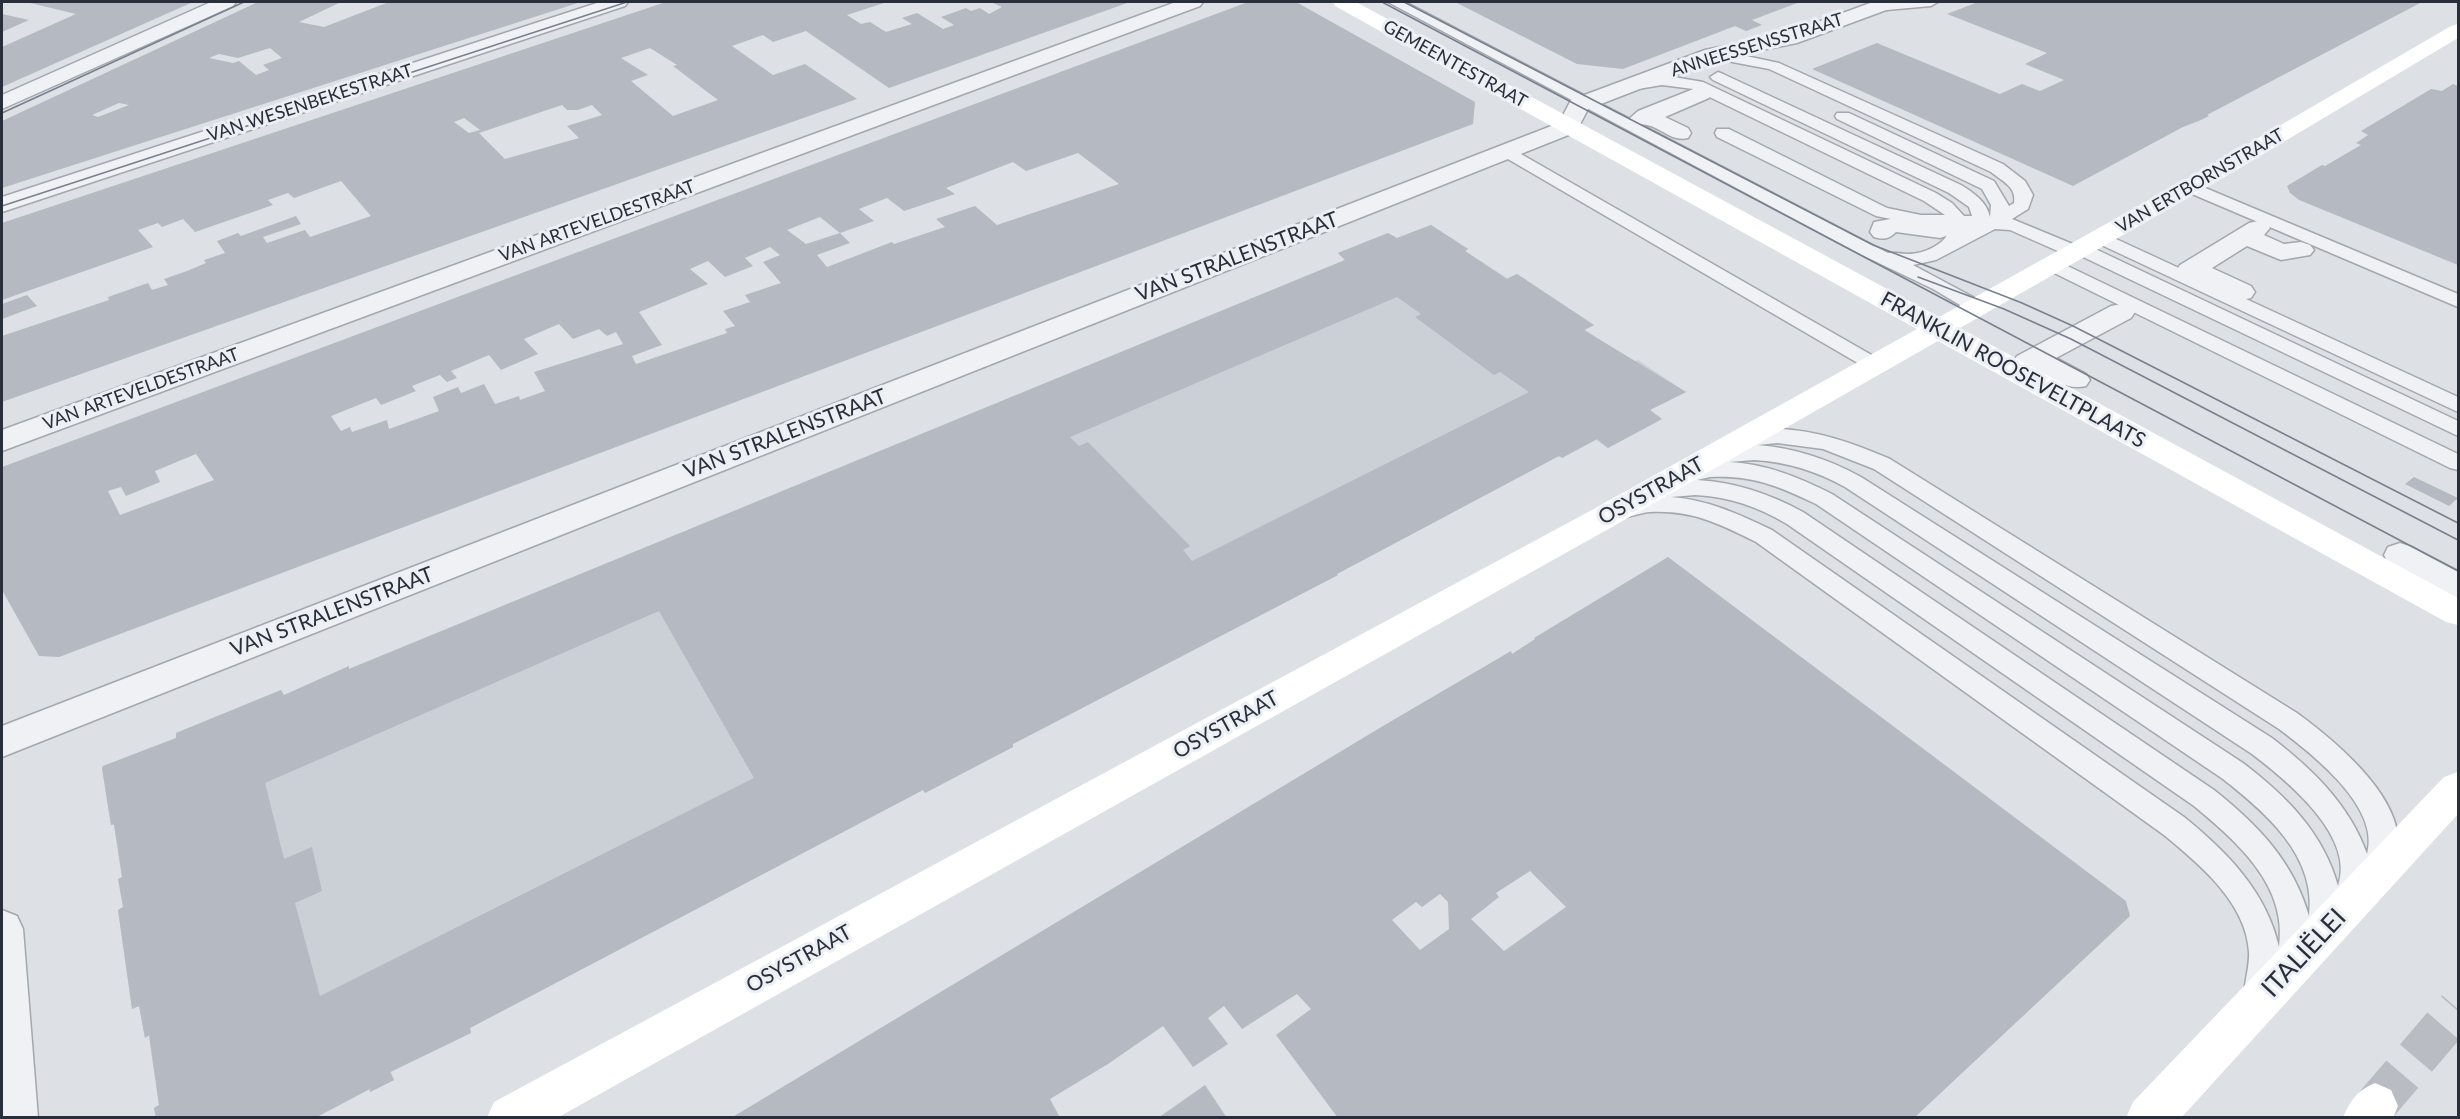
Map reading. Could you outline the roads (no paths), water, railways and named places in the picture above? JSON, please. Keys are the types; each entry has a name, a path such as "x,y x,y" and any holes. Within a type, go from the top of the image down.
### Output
{"street":[{"path":"2,103 226,2"},
{"name":"VAN WESENBEKESTRAAT","path":"2,205 618,2"},
{"name":"VAN ARTEVELDESTRAAT","path":"2,441 1193,2"},
{"name":"GEMEENTESTRAAT","path":"1342,2 1568,127"},
{"name":"ANNEESSENSSTRAAT","path":"1587,102 1636,89 1654,76 1712,54 1790,39 1882,4"},
{"name":"VAN ERTBORNSTRAAT","path":"1939,329 2191,187 2458,30"},
{"path":"1636,89 1668,107"},
{"path":"1680,133 1643,117 1701,93"},
{"path":"1568,127 1580,105 1587,102"},
{"name":"VAN STRALENSTRAAT","path":"2,742 1568,127"},
{"name":"FRANKLIN ROOSEVELTPLAATS","path":"1568,127 1939,329 2444,591"},
{"path":"1889,231 1927,203"},
{"path":"1889,231 1970,228"},
{"path":"2242,292 2191,270 2252,232 2282,252 2301,250"},
{"path":"2076,380 2031,360 2121,312"},
{"name":"OSYSTRAAT","path":"510,1118 1617,510 1939,329"},
{"path":"2400,555 2444,591 2458,614"},
{"name":"ITALIËLEI","path":"2149,1118 2458,788"},
{"path":"2,929 15,1118"}],"lane":[{"name":"GEMEENTESTRAAT","path":"1395,2 1587,102"},
{"path":"1882,4 1931,2"},
{"path":"1696,60 1717,56 1742,57 1774,66 1997,168 2019,185 2024,195 2022,205 1970,228"},
{"path":"1675,68 1688,65 1722,65 1764,79"},
{"path":"1654,76 1684,72 1701,73 1730,81 1955,189 1978,206 1982,217 1970,228"},
{"path":"1636,89 1662,80 1680,81 1708,90 1934,199 1970,228 2030,231 2086,246 2458,405"},
{"path":"1723,133 1874,209 1889,231 1894,259 1910,260 1929,256 1970,228 2002,211 2000,203 1988,185 1796,94"},
{"name":"FRANKLIN ROOSEVELTPLAATS","path":"1587,102 1889,231 1940,285 1977,307"},
{"path":"1507,151 1875,365"},
{"path":"2191,187 2458,301"},
{"path":"2086,246 2458,429"},
{"path":"2053,265 2458,463"},
{"path":"1726,449 1743,441 1787,436 1836,444 1860,453 2318,741 2343,765 2362,790 2377,816 2383,841 2380,864 2368,884"},
{"path":"1696,466 1714,458 1735,453 1758,453 1807,461 1831,470 2262,746 2291,767 2316,792 2335,817 2350,844 2355,870 2352,894 2340,914"},
{"path":"1665,483 1683,475 1705,470 1728,470 1770,476 1803,487 2233,771 2263,794 2288,819 2307,846 2321,873 2326,900 2322,925 2310,946"},
{"path":"1617,510 1674,488 1698,487 1748,495 1773,505 2204,798 2233,821 2259,847 2278,875 2291,903 2296,932 2292,957 2279,979"},
{"path":"1617,510 1667,505 1717,513 1742,523 1764,536 2204,849 2229,877 2249,906 2261,935 2265,964 2261,990 2247,1013"}],"tunnel":[{"path":"2375,1106 2458,1009"}],"tram line":[{"path":"2,113 244,2"},
{"path":"2,206 627,2"},
{"path":"1382,2 2458,571"},
{"path":"1404,2 1873,245 2022,303 2073,326 2458,523"},
{"path":"1918,277 2004,309 2071,339 2458,540"}]}
